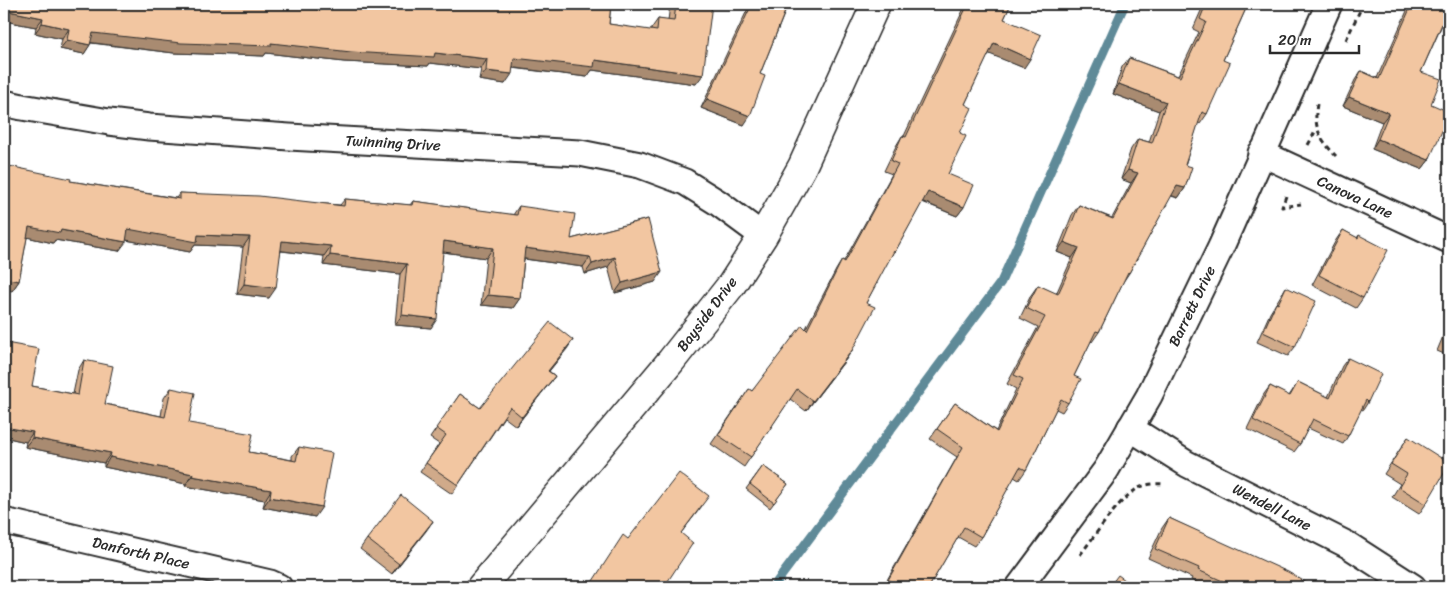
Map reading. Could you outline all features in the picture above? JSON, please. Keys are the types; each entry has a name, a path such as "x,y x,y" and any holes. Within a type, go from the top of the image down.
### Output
{"street":[{"name":"Bayside Drive","path":"481,587 672,361 732,284 763,236 802,167 876,4"},
{"name":"Barrett Drive","path":"1019,587 1106,470 1149,396 1221,247 1329,4"},
{"name":"Twinning Drive","path":"4,103 148,127 289,137 580,153 640,166 685,182 717,202 763,236"},
{"name":"Canova Lane","path":"1262,153 1449,240"},
{"name":"Wendell Lane","path":"1130,428 1187,464 1348,545 1413,587"},
{"name":"Danforth Place","path":"4,521 279,587"}],"path":[{"path":"1343,46 1363,4"},
{"path":"1318,97 1316,111 1317,130 1324,143 1336,156 1344,160"},
{"path":"1079,557 1121,503 1134,490 1157,483 1168,485"}],"building":[{"path":"4,4 274,4 322,10 322,4 479,4 494,6 494,4 561,4 584,6 584,4 611,4 609,24 657,31 658,19 674,21 676,4 712,4 703,75 595,60 594,67 514,58 512,74 486,71 487,59 435,53 434,57 351,52 271,43 271,46 181,43 93,33 90,45 67,40 69,29 42,23 43,18 4,10"},
{"path":"752,4 788,4 760,74 765,76 750,116 707,99"},
{"path":"968,4 1011,4 1004,19 1041,35 1030,59 994,43 965,104 972,108 960,133 966,136 948,174 974,185 964,207 928,192 866,303 875,307 853,349 813,401 797,389 751,457 718,435 749,389 752,391 802,325 807,330 842,260 845,262 898,164 891,161 902,136 906,137"},
{"path":"1206,4 1248,4 1223,60 1230,63 1207,114 1202,112 1185,165 1192,167 1185,188 1177,186 1128,272 1099,332 1096,331 1074,376 1081,379 1068,403 1061,399 1026,470 1020,467 981,537 964,527 929,587 901,587 888,580 963,447 937,429 955,403 997,432 1023,379 1014,375 1045,317 1026,308 1038,285 1058,294 1079,248 1064,242 1079,205 1113,219 1138,173 1128,170 1138,139 1152,143 1166,102 1119,84 1129,58 1180,77 1206,22 1200,19"},
{"path":"1412,4 1449,4 1449,8 1421,72 1441,79 1431,104 1447,111 1442,121 1446,122 1429,160 1378,139 1389,113 1349,97 1361,71 1379,79"},
{"path":"4,165 71,179 70,181 180,199 180,193 259,196 344,206 345,199 412,205 413,201 517,215 519,206 575,214 571,239 648,219 662,272 622,283 615,257 592,264 590,257 525,248 520,298 488,295 493,248 444,241 437,319 402,315 407,264 330,255 331,246 282,241 276,288 244,284 250,237 198,235 197,242 128,229 126,242 61,230 60,233 29,227 19,281 4,278"},
{"path":"1343,230 1358,238 1359,235 1388,250 1363,298 1319,275"},
{"path":"1286,287 1316,301 1295,347 1263,332 1276,303 1278,304"},
{"path":"550,322 573,340 548,371 555,376 522,417 510,407 458,485 426,463 446,435 436,428 460,394 480,408"},
{"path":"1449,328 1449,343 1444,341"},
{"path":"6,343 39,349 32,386 78,395 84,360 113,366 105,404 165,417 171,388 195,393 189,423 253,434 249,452 296,461 299,447 332,453 322,507 270,497 271,490 192,476 193,474 110,457 111,453 32,438 33,432 4,427 4,353"},
{"path":"1348,358 1381,374 1368,402 1366,400 1348,436 1313,419 1300,444 1253,420 1270,386 1290,396 1298,382 1330,398"},
{"path":"1408,437 1449,463 1426,504 1399,487 1407,474 1391,464"},
{"path":"763,466 788,484 774,503 750,484"},
{"path":"679,473 709,496 681,533 693,543 664,587 657,587 648,582 644,587 589,587 623,535 628,539"},
{"path":"401,495 433,521 399,564 367,539"},
{"path":"1169,518 1288,572 1314,587 1236,587 1198,570 1199,568 1155,549"},
{"path":"1118,575 1135,587 1109,587"},
{"path":"4,584 23,587 4,587"}],"waterway":[{"path":"773,587 1001,282 1125,4"}]}
